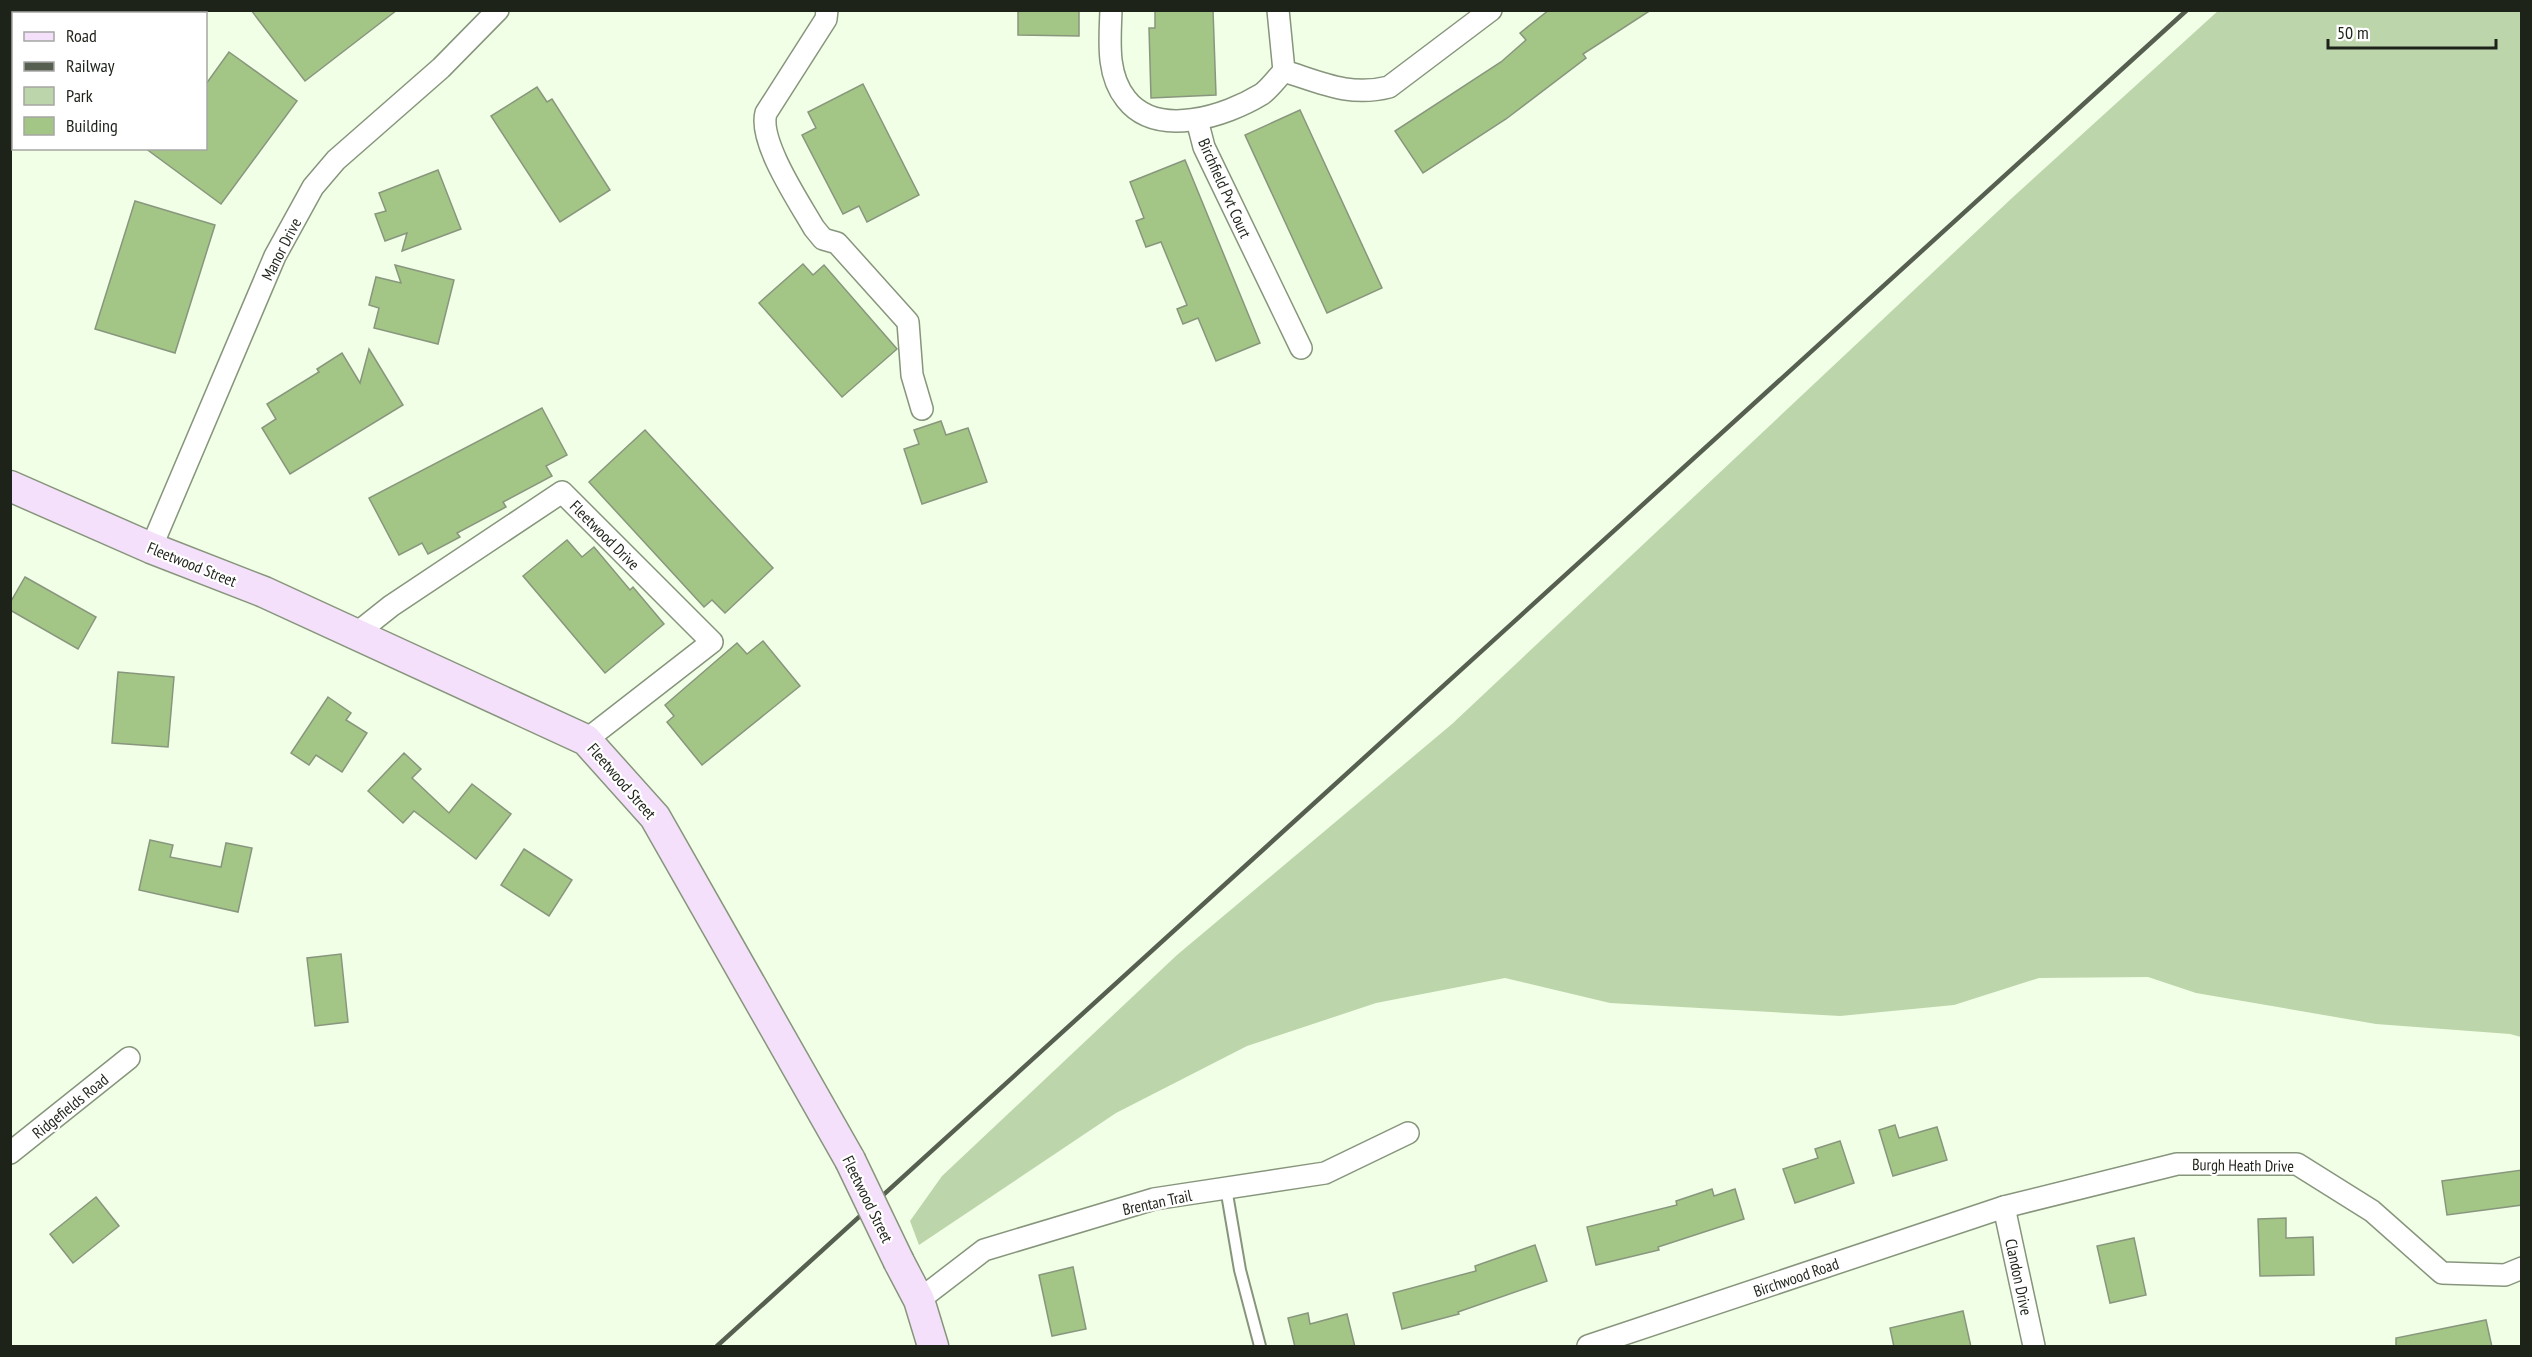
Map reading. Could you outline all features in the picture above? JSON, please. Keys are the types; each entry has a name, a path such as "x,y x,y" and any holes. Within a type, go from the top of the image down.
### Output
{"street":[{"name":"Manor Drive","path":"152,548 275,256 314,187 336,160 441,69 498,10"},
{"path":"827,10 826,20 766,113 763,123 768,143 822,239 837,243 908,322 912,375 922,409"},
{"path":"1112,10 1110,59 1116,81 1126,99 1141,112 1175,122 1197,120"},
{"path":"1278,10 1284,71 1343,90 1369,92 1389,87 1491,10"},
{"name":"Birchfield Pvt Court","path":"1284,71 1263,93 1224,112 1197,120 1204,147 1301,348"},
{"name":"Fleetwood Street","path":"10,486 357,633 586,740 655,817 850,1160 919,1300 933,1347"},
{"name":"Fleetwood Drive","path":"357,633 391,606 562,492 712,642 586,740"},
{"name":"Ridgefields Road","path":"10,1153 129,1058"},
{"name":"Brentan Trail","path":"919,1300 984,1250 1154,1199 1325,1173 1408,1133"},
{"name":"Burgh Heath Drive","path":"2004,1207 2177,1164 2297,1164 2372,1211 2442,1273 2505,1275 2522,1268"},
{"name":"Birchwood Road","path":"1588,1347 2004,1207"},
{"name":"Clandon Drive","path":"2004,1207 2034,1347"}],"lane":[{"path":"1226,1188 1240,1270 1260,1347"}],"green space":[{"path":"2219,10 2521,11 2521,1037 2510,1034 2376,1024 2196,993 2148,977 2039,978 1954,1005 1840,1016 1610,1003 1505,978 1376,1003 1247,1046 1116,1113 919,1245 910,1221 942,1176 1177,955 1452,724 2012,198"}],"building":[{"path":"251,10 397,10 305,81"},
{"path":"1018,10 1079,10 1079,36 1018,35"},
{"path":"1155,10 1213,10 1216,95 1151,98 1149,28 1155,28"},
{"path":"1549,10 1651,10 1583,54 1586,58 1506,119 1423,173 1395,131 1501,62 1526,40 1520,33"},
{"path":"229,52 297,101 221,204 148,150 207,150 207,83"},
{"path":"863,84 919,195 867,222 859,206 843,214 802,135 816,128 808,112"},
{"path":"537,87 547,102 552,99 610,190 560,222 491,116"},
{"path":"1300,110 1382,288 1327,313 1245,135"},
{"path":"1185,160 1260,343 1216,361 1198,318 1183,324 1177,309 1187,305 1161,242 1146,247 1136,221 1144,218 1130,182"},
{"path":"438,170 461,229 402,251 407,233 385,241 375,214 386,211 379,193"},
{"path":"135,201 215,225 175,353 95,329"},
{"path":"803,264 813,275 824,265 897,349 842,397 759,303"},
{"path":"395,265 454,280 438,344 374,328 379,308 369,305 376,277 401,283"},
{"path":"369,349 403,405 290,474 262,428 276,419 267,404 319,372 317,369 342,353 360,383"},
{"path":"542,408 567,455 546,466 552,476 503,502 506,507 457,533 460,537 428,554 422,543 399,555 369,498"},
{"path":"941,421 946,435 968,428 987,482 922,504 904,449 919,444 914,430"},
{"path":"645,430 773,568 725,613 712,600 704,607 589,482"},
{"path":"567,540 582,557 594,547 630,590 633,587 664,624 605,673 523,576"},
{"path":"25,577 96,617 78,649 10,610 10,603"},
{"path":"763,641 800,686 702,765 667,722 674,716 665,705 737,643 747,654"},
{"path":"118,672 174,677 168,747 112,743"},
{"path":"328,697 351,713 346,720 367,733 342,772 316,755 309,765 291,753"},
{"path":"404,753 421,769 412,778 449,813 472,784 511,814 476,859 414,811 403,823 368,791"},
{"path":"150,840 173,845 170,857 221,867 226,843 252,848 238,912 139,890"},
{"path":"524,849 572,880 549,916 501,885"},
{"path":"341,954 348,1022 315,1026 307,958"},
{"path":"1895,1125 1899,1138 1937,1127 1947,1160 1893,1176 1879,1130"},
{"path":"1840,1141 1854,1183 1795,1203 1783,1169 1818,1158 1815,1149"},
{"path":"2522,1170 2522,1205 2447,1215 2442,1181"},
{"path":"1712,1189 1714,1196 1735,1189 1744,1219 1658,1247 1659,1250 1596,1265 1587,1227 1677,1205 1676,1201"},
{"path":"96,1197 119,1226 73,1263 50,1234"},
{"path":"2286,1218 2286,1238 2313,1237 2314,1275 2260,1276 2258,1219"},
{"path":"2134,1238 2146,1295 2110,1303 2097,1246"},
{"path":"1535,1245 1547,1281 1458,1312 1459,1314 1402,1329 1393,1293 1476,1271 1475,1266"},
{"path":"1073,1267 1086,1329 1052,1336 1039,1275"},
{"path":"1963,1311 1971,1347 1894,1347 1890,1328"},
{"path":"1308,1313 1310,1324 1347,1314 1355,1347 1295,1347 1288,1318"},
{"path":"2486,1320 2492,1347 2396,1347 2396,1338"}],"railway":[{"path":"717,1346 2187,10"}]}
